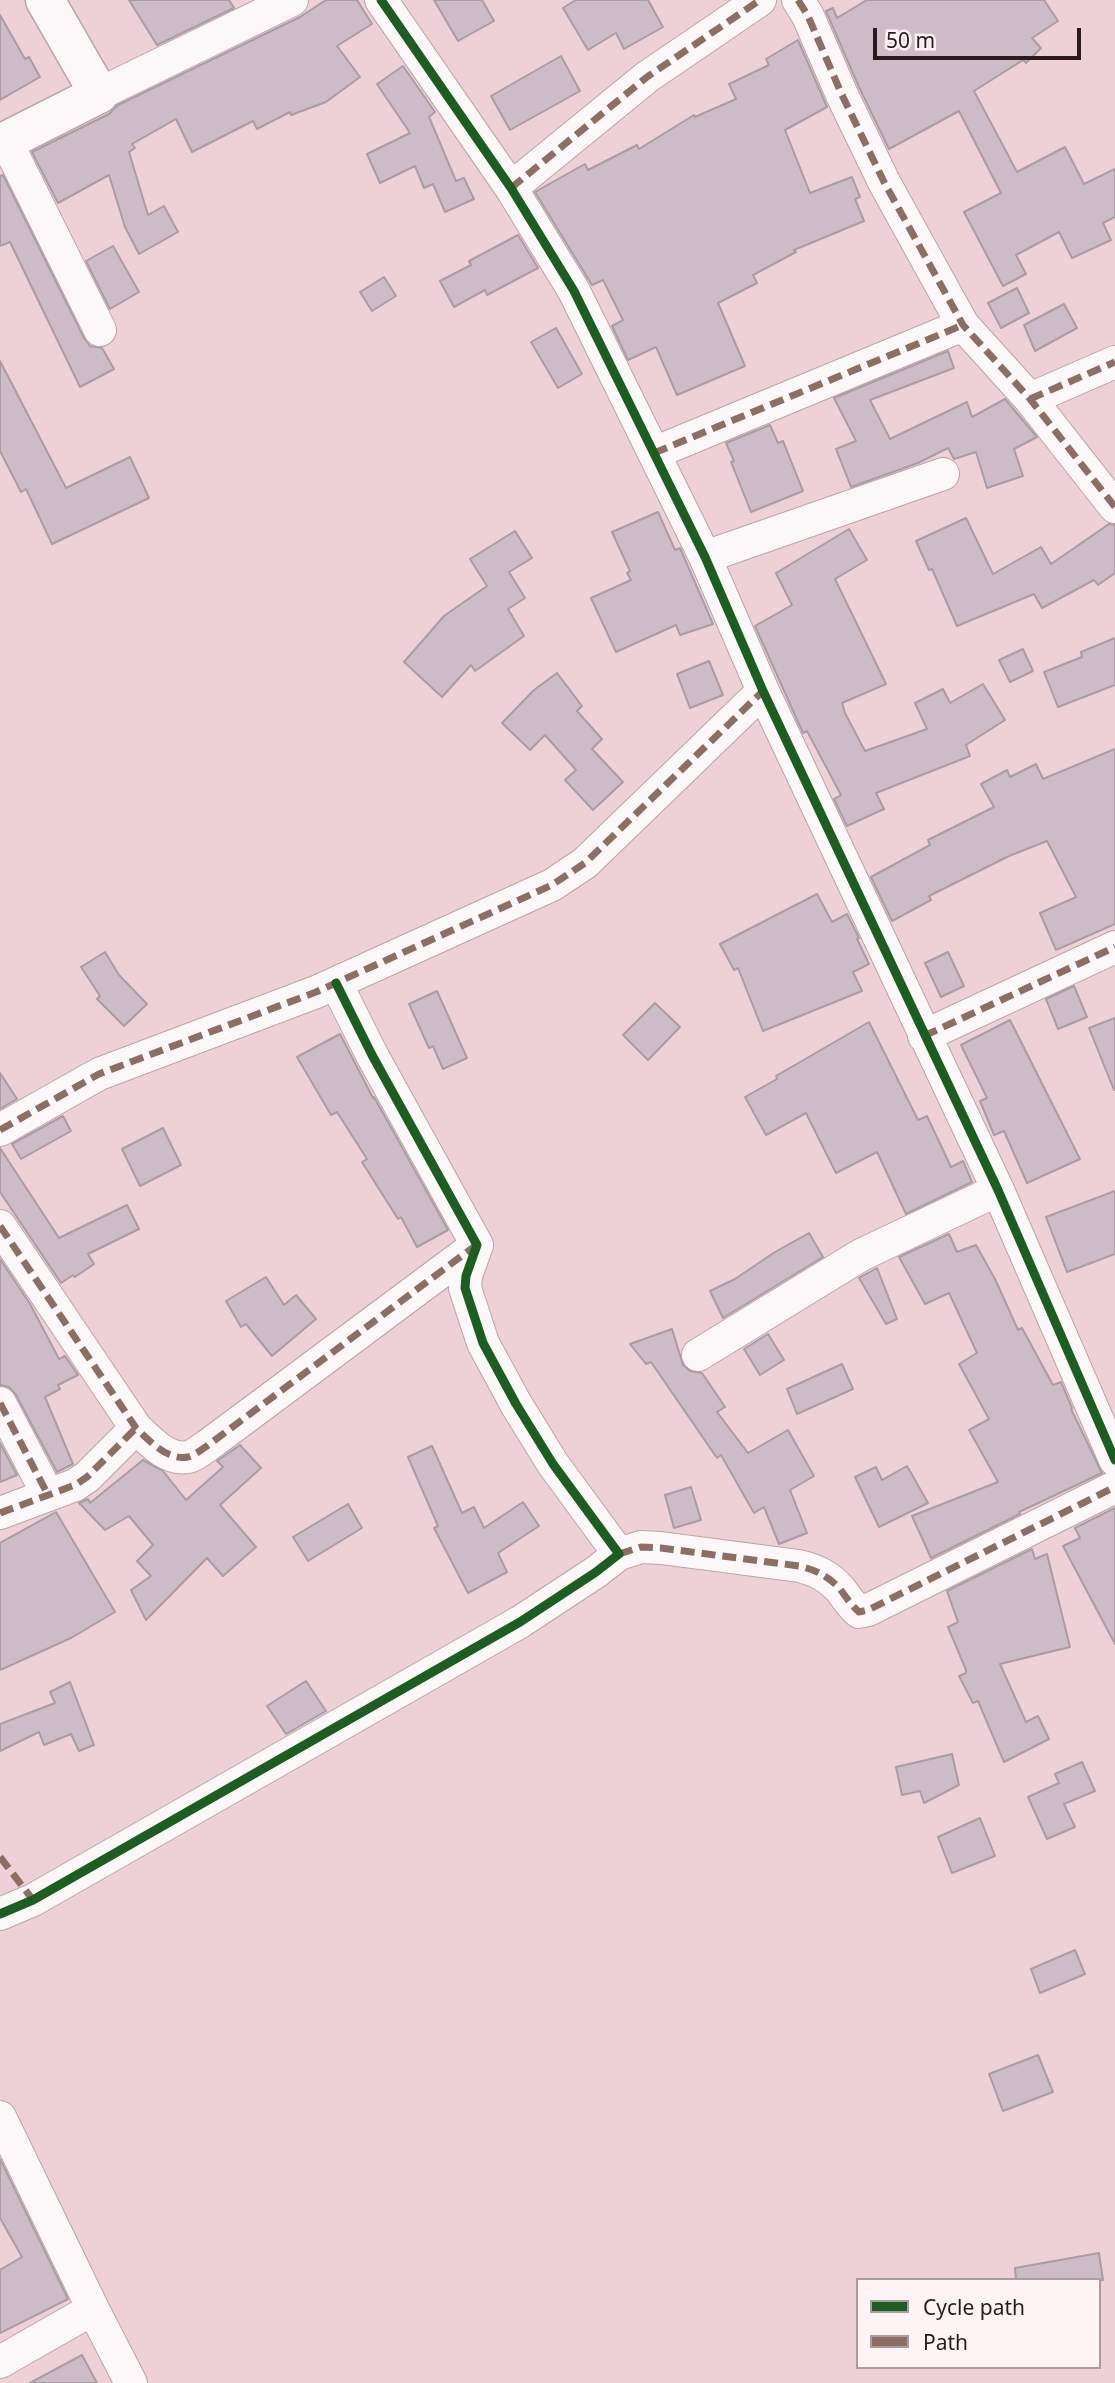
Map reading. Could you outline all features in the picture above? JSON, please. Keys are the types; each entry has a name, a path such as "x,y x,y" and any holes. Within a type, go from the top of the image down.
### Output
{"street":[{"path":"45,0 116,86"},
{"path":"100,330 3,142 292,0"},
{"path":"381,0 516,198 574,291 705,557 763,691 924,1037 999,1190 1115,1460"},
{"path":"516,198 647,77 760,0"},
{"path":"803,8 884,182 963,325 1030,399 1115,507"},
{"path":"654,453 963,325"},
{"path":"1030,399 1115,362"},
{"path":"705,557 943,474"},
{"path":"0,1130 99,1074 337,983 552,885 585,863 763,691"},
{"path":"924,1037 1115,947"},
{"path":"337,983 372,1055 477,1245 466,1276 465,1288 483,1343 510,1394 553,1464 620,1554"},
{"path":"698,1356 861,1255 999,1190"},
{"path":"0,1226 136,1427 153,1444 170,1455 188,1457 218,1438 477,1245"},
{"path":"0,1404 48,1495"},
{"path":"0,1513 87,1477 136,1427"},
{"path":"0,1914 33,1900 520,1622 620,1554 641,1547 661,1548 799,1566 827,1576 853,1607 859,1612 868,1611 1115,1487"},
{"path":"0,2117 131,2383"},
{"path":"0,2362 93,2309"}],"building":[{"path":"129,0 229,0 234,8 157,45"},
{"path":"326,0 357,0 372,24 337,46 360,77 326,102 291,115 290,112 257,129 253,121 192,152 176,119 132,144 135,148 129,152 148,215 164,206 178,232 139,254 125,227 109,175 58,203 32,152 109,114 118,105 300,17"},
{"path":"434,0 482,0 494,21 458,41"},
{"path":"576,0 648,0 663,27 624,49 616,33 588,50 563,8"},
{"path":"867,0 1044,0 1058,21 1032,38 1041,48 1026,63 1023,60 974,91 1017,172 1065,147 1084,184 1115,169 1115,217 1103,223 1111,240 1072,258 1059,232 1016,255 1026,274 1003,286 964,212 1001,193 959,111 889,149 859,87 826,11 833,8 837,18"},
{"path":"0,15 25,59 29,57 40,77 0,100"},
{"path":"798,40 827,107 785,130 810,193 852,177 860,197 855,199 864,221 794,250 796,252 753,275 757,283 718,303 745,366 677,395 656,347 628,360 612,326 623,320 603,280 592,285 535,192 585,164 588,170 637,145 639,149 694,115 695,117 736,99 729,84 769,65 766,59"},
{"path":"561,56 580,91 510,130 491,96"},
{"path":"403,66 435,112 429,117 456,181 464,178 474,199 445,212 433,184 424,188 415,166 380,183 367,154 410,133 377,84"},
{"path":"3,175 84,338 90,346 102,348 114,369 80,387 10,242 0,246 0,176"},
{"path":"518,235 538,268 487,295 485,290 454,307 440,281 471,265 469,261"},
{"path":"113,246 139,292 110,309 86,261"},
{"path":"384,277 396,296 372,311 360,292"},
{"path":"1017,288 1029,313 1001,328 988,303"},
{"path":"1064,304 1077,328 1035,351 1024,325"},
{"path":"556,328 582,374 558,388 531,342"},
{"path":"948,351 954,368 870,400 890,439 967,402 972,417 1005,399 1037,437 1014,449 1023,476 987,488 976,452 954,459 948,448 918,463 851,487 836,449 856,441 834,398"},
{"path":"0,361 66,488 130,457 149,498 52,544 26,489 21,492 0,451"},
{"path":"770,425 778,443 783,441 803,491 751,512 726,443"},
{"path":"658,512 675,550 680,548 713,624 680,635 676,625 616,652 591,598 631,580 627,573 630,571 612,532"},
{"path":"966,518 993,574 1041,547 1051,564 1109,524 1115,525 1115,573 1098,585 1094,580 1042,608 1034,594 957,626 932,569 929,570 916,541"},
{"path":"849,529 867,560 835,579 886,684 842,703 865,751 927,729 915,703 943,689 950,703 983,684 1005,720 966,745 970,756 876,793 884,809 847,826 834,799 841,795 807,731 803,733 755,626 792,605 776,573"},
{"path":"515,531 532,558 509,572 525,598 508,609 524,636 475,671 471,665 442,697 404,662 444,616 487,586 470,559"},
{"path":"1115,638 1115,685 1058,707 1044,672 1082,657 1081,652"},
{"path":"1023,649 1033,671 1010,682 999,660"},
{"path":"709,661 723,695 690,708 677,674"},
{"path":"557,673 582,706 577,711 602,739 592,749 623,782 593,810 565,780 576,770 545,735 530,750 502,723 534,690"},
{"path":"1115,749 1115,924 1056,950 1040,913 1076,897 1047,841 1009,856 929,896 931,900 892,921 871,877 930,845 928,840 994,807 981,784 1007,770 1010,777 1036,764 1043,779"},
{"path":"817,894 832,922 847,914 859,938 857,939 869,964 853,972 862,991 763,1031 738,968 734,970 720,944"},
{"path":"105,952 119,975 147,1004 124,1026 97,999 100,996 81,967"},
{"path":"948,952 964,986 941,997 925,963"},
{"path":"1074,986 1087,1017 1058,1029 1046,999"},
{"path":"437,991 467,1058 443,1069 433,1046 429,1048 409,1004"},
{"path":"655,1003 680,1027 648,1060 623,1035"},
{"path":"1115,1018 1115,1090 1114,1090 1089,1028"},
{"path":"1010,1020 1080,1159 1027,1183 1004,1131 994,1135 980,1101 987,1098 961,1045"},
{"path":"869,1022 918,1120 927,1116 951,1167 963,1161 972,1182 906,1214 877,1152 836,1173 806,1113 766,1135 745,1097"},
{"path":"340,1034 448,1230 417,1247 401,1217 398,1219 362,1162 367,1159 337,1112 331,1115 297,1057"},
{"path":"0,1073 17,1099 0,1109"},
{"path":"63,1116 71,1131 21,1159 12,1144"},
{"path":"163,1128 181,1165 140,1186 122,1149"},
{"path":"0,1148 59,1238 127,1205 139,1229 88,1254 94,1264 61,1283 0,1192"},
{"path":"1115,1191 1115,1254 1067,1272 1046,1217"},
{"path":"809,1233 823,1257 723,1318 710,1291 735,1279"},
{"path":"949,1234 957,1252 976,1245 1018,1330 1022,1328 1053,1385 1061,1382 1102,1473 931,1558 912,1516 998,1482 969,1430 989,1419 959,1364 977,1353 949,1293 925,1304 899,1257"},
{"path":"0,1259 30,1304 59,1359 65,1356 78,1375 58,1385 60,1389 45,1397 73,1464 57,1472 16,1395 9,1387 0,1385"},
{"path":"877,1268 897,1319 886,1324 859,1278"},
{"path":"266,1277 284,1305 296,1295 316,1319 272,1356 246,1324 241,1327 226,1301"},
{"path":"672,1329 683,1365 690,1371 702,1373 725,1407 717,1412 748,1453 788,1430 814,1476 790,1490 807,1533 779,1544 764,1507 754,1513 721,1455 717,1458 651,1362 646,1364 630,1344"},
{"path":"768,1334 784,1360 760,1375 744,1349"},
{"path":"842,1364 853,1389 797,1414 787,1389"},
{"path":"0,1443 17,1475 0,1482"},
{"path":"240,1445 261,1468 220,1505 256,1547 223,1576 207,1558 146,1620 131,1590 151,1576 137,1561 153,1545 129,1516 105,1530 79,1503 88,1499 90,1503 143,1460 163,1471 186,1500 223,1467 217,1461"},
{"path":"432,1446 462,1513 474,1507 484,1528 523,1502 539,1526 498,1553 507,1572 468,1593 434,1528 438,1526 408,1457"},
{"path":"907,1466 928,1503 879,1527 855,1477 876,1467 882,1480"},
{"path":"691,1487 701,1520 674,1528 665,1495"},
{"path":"348,1504 362,1528 308,1561 293,1537"},
{"path":"1115,1508 1115,1644 1063,1546 1080,1538 1075,1528"},
{"path":"56,1512 115,1612 71,1638 0,1670 0,1543"},
{"path":"1032,1549 1035,1559 1047,1554 1070,1647 1000,1664 1026,1722 1038,1716 1049,1739 1004,1762 978,1701 973,1703 959,1676 966,1673 966,1670 948,1627 958,1622 947,1591"},
{"path":"306,1681 326,1711 286,1734 267,1706"},
{"path":"70,1682 94,1745 79,1751 71,1734 44,1745 39,1732 0,1751 0,1724 55,1703 50,1692"},
{"path":"952,1754 959,1785 924,1803 920,1791 902,1795 896,1767"},
{"path":"1082,1762 1095,1791 1064,1804 1075,1827 1047,1839 1028,1797 1059,1783 1055,1774"},
{"path":"980,1818 995,1856 952,1873 938,1837"},
{"path":"1075,1950 1085,1974 1040,1993 1031,1969"},
{"path":"1038,2055 1053,2092 1003,2111 989,2074"},
{"path":"0,2159 68,2299 0,2333 0,2270 22,2257 0,2218"},
{"path":"1099,2253 1103,2280 1016,2278 1015,2268"},
{"path":"82,2355 97,2383 30,2383"}],"marked path":[{"path":"511,188 647,77 760,0"},
{"path":"798,0 808,16 884,182 963,325 1030,399 1115,507"},
{"path":"654,453 963,325"},
{"path":"1030,399 1115,362"},
{"path":"0,1130 99,1074 316,992 552,885 585,863 763,691"},
{"path":"924,1036 1115,947"},
{"path":"0,1226 136,1428 166,1453 180,1457 190,1456 207,1446 475,1246"},
{"path":"0,1403 48,1495"},
{"path":"0,1513 75,1485 87,1477 136,1428"},
{"path":"619,1554 641,1547 661,1548 799,1566 831,1580 859,1612 868,1610 1115,1487"},
{"path":"0,1857 33,1900 36,1898"}],"cycle path":[{"path":"381,0 511,188 574,291 705,557 763,691 998,1190 1115,1460"},
{"path":"0,1914 33,1900 520,1622 619,1554 553,1464 483,1343 465,1288 466,1276 477,1245 372,1055 336,983"}]}
